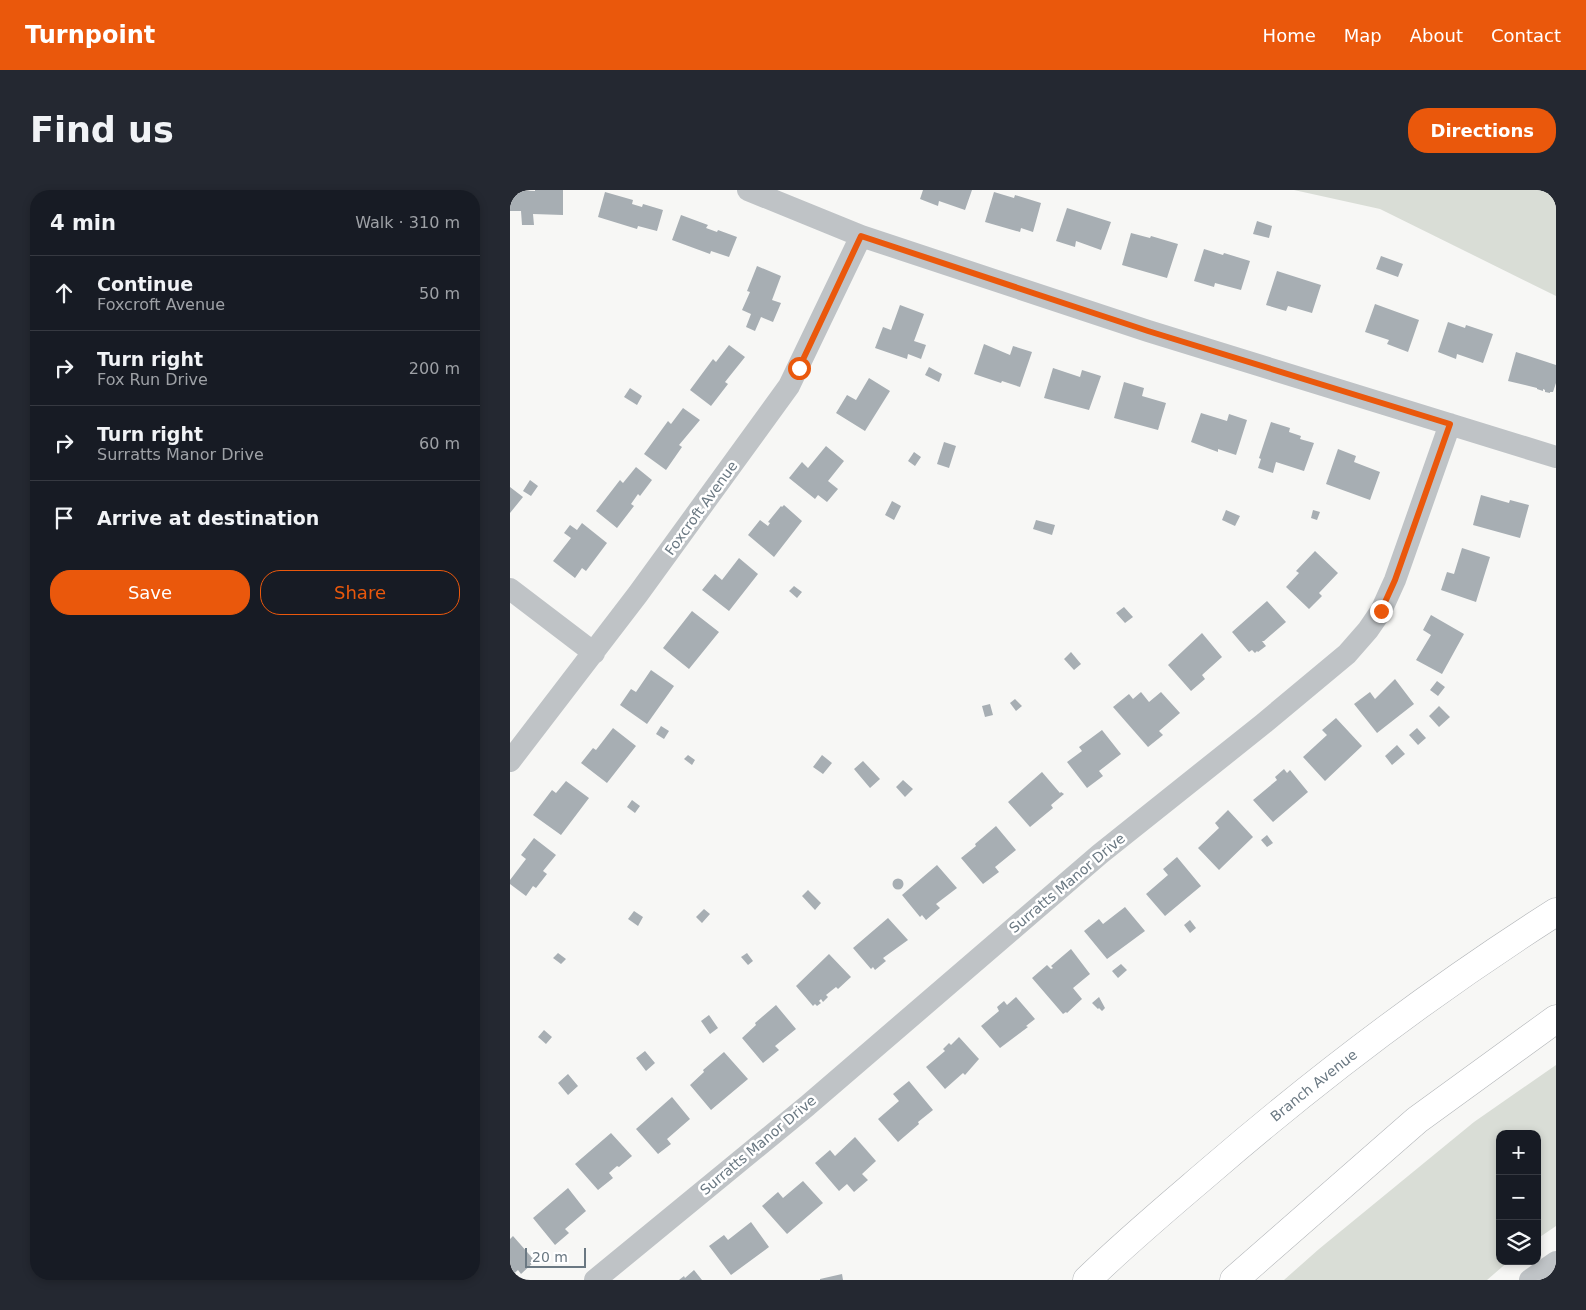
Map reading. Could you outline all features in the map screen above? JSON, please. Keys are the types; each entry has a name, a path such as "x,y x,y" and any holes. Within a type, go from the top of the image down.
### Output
{"highway":[{"name":"Branch Avenue","path":"1087,1280 1124,1244 1243,1142 1323,1078 1424,1002 1556,912"},
{"path":"1234,1280 1417,1120 1556,1019"}],"street":[{"path":"748,190 861,236 1148,331 1556,457"},
{"name":"Foxcroft Avenue","path":"510,762 594,653 789,386 861,236"},
{"name":"Surratts Manor Drive","path":"595,1280 806,1106 1100,854 1263,724 1347,654 1368,630 1381,611 1395,580 1450,424"},
{"path":"510,589 594,653"},
{"path":"1530,1280 1556,1262"}],"shaded area":[{"path":"1294,190 1556,190 1556,296 1380,209"},
{"path":"1556,1065 1556,1226 1541,1236 1541,1130 1496,1130 1496,1265 1504,1265 1487,1280 1284,1280 1319,1249 1474,1122"}],"building":[{"path":"510,190 563,190 563,215 533,214 534,225 522,225 521,211 510,211"},
{"path":"923,190 972,190 965,210 939,201 938,206 920,199"},
{"path":"605,192 633,200 632,204 642,207 643,204 663,210 657,231 638,226 637,229 598,217"},
{"path":"994,192 1014,198 1015,195 1041,203 1033,232 1021,228 1020,232 985,222"},
{"path":"1067,208 1111,222 1101,250 1076,241 1075,247 1056,241"},
{"path":"681,215 708,225 706,228 737,237 729,257 711,251 710,254 672,240"},
{"path":"1257,221 1272,226 1269,238 1253,234"},
{"path":"1131,233 1150,238 1151,236 1178,244 1167,278 1122,265"},
{"path":"1204,249 1250,261 1241,290 1215,283 1214,287 1194,281"},
{"path":"1381,256 1403,264 1398,277 1376,269"},
{"path":"757,266 781,276 772,300 781,303 773,322 761,317 755,331 746,327 751,314 742,310 750,292 747,291"},
{"path":"1277,271 1321,285 1312,313 1288,306 1286,311 1266,305"},
{"path":"1375,304 1419,320 1408,352 1387,344 1389,340 1365,332"},
{"path":"900,305 924,314 914,341 926,345 921,359 908,354 907,359 875,348 883,327 891,330"},
{"path":"1448,322 1465,328 1466,325 1493,334 1483,363 1457,354 1456,359 1438,352"},
{"path":"984,344 1010,355 1013,346 1032,352 1020,387 974,374"},
{"path":"729,345 745,357 725,382 728,384 711,406 690,390 713,359 716,362"},
{"path":"1516,352 1556,365 1556,383 1553,392 1545,392 1543,389 1543,391 1508,381"},
{"path":"929,367 942,374 939,382 925,375"},
{"path":"1053,368 1080,377 1082,370 1101,376 1089,410 1044,398"},
{"path":"869,378 890,391 865,431 836,413 847,395 856,400"},
{"path":"1124,382 1144,388 1142,396 1166,403 1158,430 1114,418"},
{"path":"630,388 642,396 637,405 624,397"},
{"path":"683,408 700,420 679,445 682,447 666,470 644,454 668,421 671,424"},
{"path":"1201,413 1227,421 1229,414 1247,420 1236,455 1218,449 1218,452 1191,442"},
{"path":"1271,422 1290,428 1289,432 1301,436 1300,439 1314,443 1304,471 1276,462 1273,473 1258,468 1261,459 1259,458"},
{"path":"944,442 956,446 949,468 937,464"},
{"path":"826,446 844,461 828,481 838,489 827,502 818,495 815,499 789,478 802,462 808,468"},
{"path":"1338,449 1356,456 1354,462 1380,472 1370,500 1326,484"},
{"path":"914,452 921,457 915,466 908,461"},
{"path":"636,467 652,480 640,496 638,494 631,504 634,506 617,528 596,511 620,480 623,483"},
{"path":"530,480 538,486 531,496 523,491"},
{"path":"510,487 523,497 510,513"},
{"path":"1481,495 1509,503 1510,500 1529,505 1520,538 1473,525"},
{"path":"892,501 901,506 894,520 885,515"},
{"path":"784,505 802,521 774,557 748,535 760,520 768,526 770,523 768,522"},
{"path":"1226,510 1240,516 1235,526 1222,520"},
{"path":"1313,510 1320,512 1317,520 1311,518"},
{"path":"1036,520 1055,525 1052,535 1033,529"},
{"path":"582,523 607,543 586,571 582,568 575,578 553,561 571,538 564,533 570,525 577,530"},
{"path":"1462,548 1490,557 1476,602 1441,590 1447,572 1454,574"},
{"path":"1315,551 1338,573 1319,593 1322,596 1309,609 1286,587 1299,573 1296,571"},
{"path":"739,558 758,574 729,611 702,590 715,574 722,580"},
{"path":"794,586 802,592 797,598 789,591"},
{"path":"1267,601 1286,622 1262,641 1266,646 1258,652 1255,653 1252,650 1249,652 1232,632"},
{"path":"1124,607 1133,617 1125,623 1116,613"},
{"path":"692,611 719,632 689,669 663,648"},
{"path":"1431,615 1464,634 1442,674 1416,660 1431,635 1423,630"},
{"path":"1202,633 1222,657 1202,675 1205,679 1191,691 1168,665"},
{"path":"1071,652 1081,664 1074,670 1064,659"},
{"path":"651,670 674,686 647,724 620,705 631,689 636,692"},
{"path":"1395,679 1414,704 1377,733 1354,704 1370,692 1375,699"},
{"path":"1437,681 1445,687 1438,696 1430,690"},
{"path":"1141,692 1149,702 1161,692 1180,713 1159,731 1163,735 1148,747 1113,707 1129,694 1133,699"},
{"path":"1015,699 1022,706 1016,711 1010,703"},
{"path":"990,704 993,715 985,717 982,706"},
{"path":"1439,706 1450,717 1439,727 1429,716"},
{"path":"1336,718 1362,746 1325,781 1303,757 1327,735 1322,730"},
{"path":"661,726 669,731 664,739 656,734"},
{"path":"613,728 636,746 607,783 581,763 593,748 596,750"},
{"path":"1417,728 1426,738 1418,745 1409,735"},
{"path":"1102,730 1121,754 1099,771 1103,776 1087,788 1067,762 1082,751 1079,747"},
{"path":"1397,745 1405,754 1392,765 1385,756"},
{"path":"688,755 695,760 692,765 684,759"},
{"path":"822,755 832,763 823,774 813,767"},
{"path":"863,761 880,779 870,788 854,769"},
{"path":"1284,769 1287,773 1290,770 1308,792 1273,822 1253,800 1277,780 1275,777"},
{"path":"1042,772 1060,793 1064,794 1051,805 1053,808 1030,827 1008,802"},
{"path":"903,780 913,789 905,797 896,787"},
{"path":"566,781 589,798 561,835 533,815 552,790 556,793"},
{"path":"632,800 640,806 635,813 627,807"},
{"path":"1228,810 1253,837 1219,870 1198,848 1219,828 1215,823"},
{"path":"996,826 1016,850 995,867 999,872 983,884 961,858"},
{"path":"1267,835 1273,843 1267,847 1261,840"},
{"path":"534,838 556,855 543,871 547,874 536,888 533,886 526,896 510,884 510,880 526,859 521,855"},
{"path":"1177,857 1201,886 1165,916 1146,894 1168,875 1163,869"},
{"path":"937,865 957,888 936,904 940,908 926,920 922,915 920,917 902,895"},
{"path":"896,879 900,879 903,884 902,888 896,889 893,886 893,882"},
{"path":"808,890 821,903 815,910 802,896"},
{"path":"1125,907 1145,931 1107,959 1084,931 1099,919 1103,924"},
{"path":"704,909 710,914 702,923 696,917"},
{"path":"634,911 643,917 638,926 628,919"},
{"path":"888,918 908,940 883,958 886,961 875,970 873,967 871,969 853,948"},
{"path":"1190,920 1196,928 1190,933 1184,925"},
{"path":"1071,949 1090,974 1073,988 1082,999 1067,1013 1063,1014 1032,978 1047,965 1051,969 1053,968 1051,966"},
{"path":"558,953 566,959 561,964 553,958"},
{"path":"747,953 753,961 748,965 741,957"},
{"path":"829,954 851,977 838,989 836,987 826,995 828,997 823,1002 821,999 819,1001 821,1003 813,1006 796,986"},
{"path":"1121,964 1127,970 1118,978 1112,971"},
{"path":"1016,997 1035,1019 1026,1026 1028,1027 1000,1048 981,1026 999,1011 997,1007 1004,1001 1007,1005"},
{"path":"1099,997 1105,1008 1102,1011 1092,1003"},
{"path":"776,1005 796,1029 775,1046 779,1050 763,1063 742,1038 756,1025 755,1023"},
{"path":"709,1015 718,1028 710,1034 701,1021"},
{"path":"544,1030 552,1037 546,1044 538,1037"},
{"path":"959,1037 979,1059 965,1075 963,1073 945,1089 926,1067 945,1051 943,1049 949,1043 951,1045"},
{"path":"645,1051 655,1063 646,1071 636,1058"},
{"path":"724,1052 748,1079 711,1110 690,1085 704,1072 703,1070"},
{"path":"568,1074 578,1086 568,1095 558,1083"},
{"path":"909,1081 933,1110 898,1142 878,1119 899,1101 893,1094"},
{"path":"672,1097 690,1119 667,1139 671,1144 658,1154 636,1129"},
{"path":"611,1133 632,1156 609,1173 613,1178 598,1190 575,1164"},
{"path":"855,1137 876,1161 862,1174 868,1180 854,1192 847,1184 839,1191 815,1163 830,1150 835,1156"},
{"path":"803,1181 823,1203 787,1234 762,1206 778,1192 783,1198"},
{"path":"568,1188 586,1211 565,1229 569,1233 555,1245 533,1218"},
{"path":"751,1222 769,1247 731,1275 709,1246 724,1235 728,1240"},
{"path":"513,1236 535,1261 521,1274 518,1270 510,1277 510,1239"},
{"path":"694,1270 702,1280 679,1280 684,1276 685,1278"},
{"path":"842,1274 843,1280 820,1280 820,1279"}],"route":[{"path":"799,368 861,236 1148,331 1450,424 1395,580 1381,611"}]}
